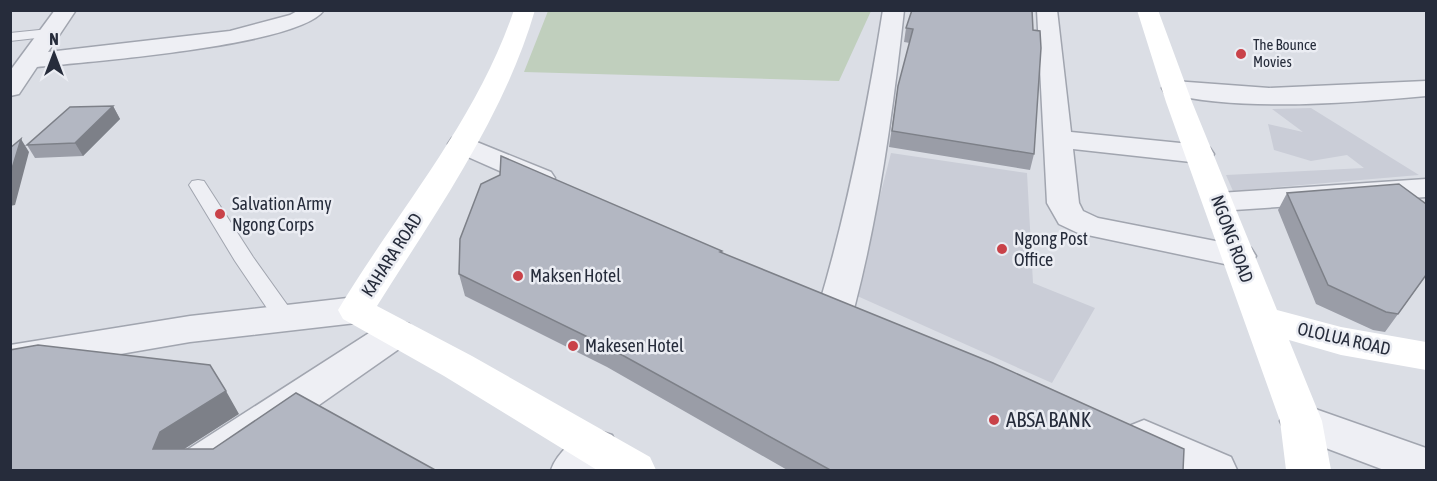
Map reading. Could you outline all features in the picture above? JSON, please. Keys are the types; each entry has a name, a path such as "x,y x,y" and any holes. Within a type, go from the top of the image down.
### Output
{"street":[{"path":"31,61 231,38 289,23 314,10"},
{"name":"KAHARA ROAD","path":"525,10 518,37 500,79 462,144 356,310 458,366 584,459 634,471"},
{"path":"870,318 821,298 854,244 876,134 894,10"},
{"path":"1047,10 1062,203 1070,217 1089,226 1239,256"},
{"name":"NGONG ROAD","path":"1147,10 1174,88 1301,421 1309,471"},
{"path":"10,89 65,11"},
{"path":"1174,88 1220,95 1262,97 1426,89"},
{"path":"1057,139 1200,154"},
{"path":"462,144 570,191"},
{"path":"1219,202 1426,188"},
{"path":"10,359 190,329 356,310"},
{"name":"OLOLUA ROAD","path":"1262,319 1341,341 1426,356"},
{"path":"192,471 396,333"},
{"path":"1301,421 1426,467"},
{"path":"1119,427 1215,471"}],"lane":[{"path":"10,37 49,33"},
{"path":"198,185 245,261 285,318"}],"shaded area":[{"path":"1311,108 1419,175 1233,191 1226,175 1364,168 1347,155 1311,161 1274,150 1268,124 1303,132 1272,109"},
{"path":"891,153 1027,173 1033,283 1095,308 1052,383 855,295"}],"green space":[{"path":"548,10 871,11 839,81 524,72"}],"building":[{"path":"912,10 1032,10 1033,30 1040,31 1041,48 1034,154 892,131 898,86 913,29 906,28"},
{"path":"113,106 75,143 27,145 70,107"},
{"path":"21,139 10,175 10,148"},
{"path":"501,156 722,251 720,252 993,363 1184,449 1183,471 832,471 604,345 459,274 460,239 481,184 500,175"},
{"path":"1399,184 1426,204 1426,275 1398,314 1386,312 1328,285 1287,193"},
{"path":"38,345 210,365 226,391 160,432 153,449 213,449 296,393 437,471 10,471 10,350"}],"place":[{"name":"The Bounce Movies","path":"1241,54"},
{"name":"Salvation Army Ngong Corps","path":"220,214"},
{"name":"Ngong Post Office","path":"1002,249"},
{"name":"Maksen Hotel","path":"518,276"},
{"name":"Makesen Hotel","path":"573,346"},
{"name":"ABSA BANK","path":"994,420"}]}
